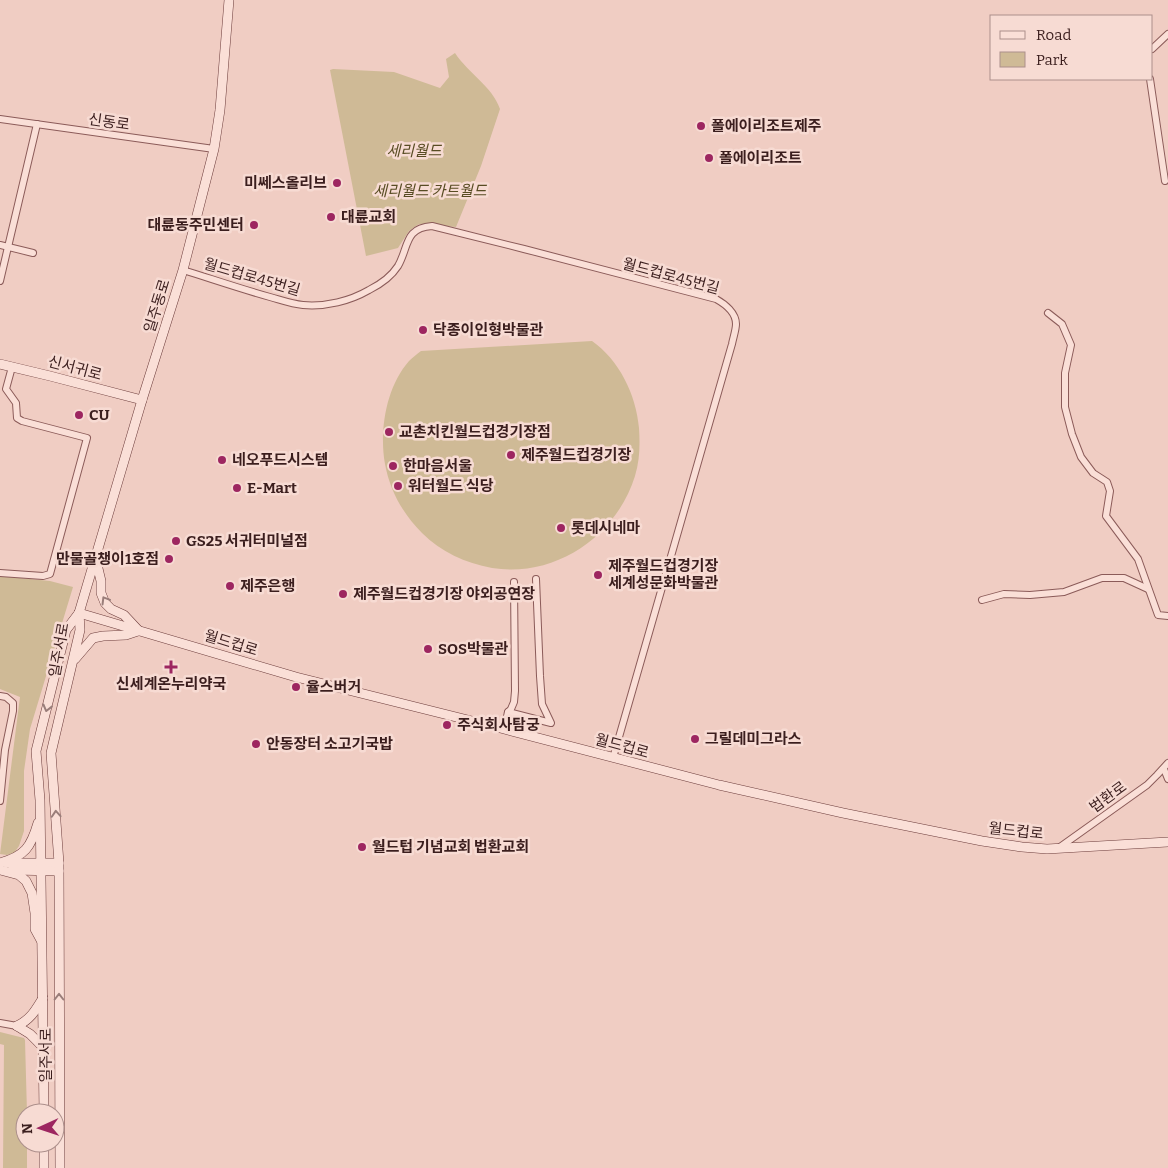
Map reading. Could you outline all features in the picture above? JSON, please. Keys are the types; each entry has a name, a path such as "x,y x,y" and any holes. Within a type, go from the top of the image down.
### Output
{"main road":[{"name":"일주동로","path":"79,613 142,400 183,270 214,148 220,110 229,0"},
{"name":"신서귀로","path":"0,364 142,400"},
{"path":"72,662 92,638 126,635 139,631 124,615 111,609 105,603 101,593 101,581 95,556"},
{"name":"월드컵로","path":"79,613 296,677 719,785 843,813 963,838 1022,847 1047,849 1168,842"},
{"name":"일주서로","path":"60,1168 59,867 52,753 80,630 79,613"},
{"name":"일주서로","path":"44,1103 40,800 36,751 66,630 79,613"},
{"path":"0,867 20,856 28,846 38,823 40,800"},
{"path":"0,867 59,867"},
{"path":"0,867 19,875 26,881 32,893 35,929 42,944"},
{"path":"17,1026 27,1021 43,998"},
{"path":"17,1026 30,1034 43,1047"},
{"path":"44,1153 44,1168"}],"street":[{"path":"1153,48 1168,34"},
{"path":"1150,80 1165,181"},
{"name":"신동로","path":"0,119 214,148"},
{"path":"0,281 37,124"},
{"name":"월드컵로45번길","path":"183,270 250,292 293,303 304,305 328,304 360,295 384,282 398,266 412,233 421,228 432,226 716,299 727,306 735,318 736,324 732,344 613,758"},
{"path":"0,245 34,253"},
{"path":"1048,313 1062,324 1071,345 1065,373 1065,407 1072,434 1081,457 1093,473 1107,482 1110,491 1106,516 1138,560 1158,615 1168,616"},
{"path":"0,573 43,576 50,574 87,438 22,422 17,418 16,403 6,389 12,367"},
{"path":"982,600 1004,594 1030,595 1064,592 1102,578 1124,578 1148,589"},
{"path":"508,712 550,723 542,704 536,579"},
{"path":"504,729 508,712 512,709 516,691 514,582"},
{"path":"0,696 6,697 13,703 5,750 0,801"},
{"path":"1166,766 1168,779"},
{"name":"법환로","path":"1059,848 1147,785 1166,766"},
{"path":"0,1023 17,1026"}],"green space":[{"name":"세리월드","path":"455,53 466,67 486,86 500,109 481,166 456,227 419,224 409,231 398,248 366,256 330,70 394,72 440,88 449,77 446,59"},
{"name":"제주월드컵경기장","path":"592,341 610,358 624,379 634,403 639,428 638,464 635,476 626,498 614,518 598,535 580,549 560,559 538,566 515,569 492,568 472,563 454,556 429,540 409,518 398,502 387,474 383,451 384,424 390,396 395,383 409,361 421,351"},
{"path":"0,576 50,581 73,587 30,729 24,771 24,831 19,846 14,853 7,855 0,854 20,697 0,689"},
{"path":"0,1032 24,1038 25,1040 27,1103 15,1103 15,1153 27,1153 27,1168 3,1168 4,1045 0,1044"}],"place":[{"name":"폴에이리조트제주","path":"701,126"},
{"name":"폴에이리조트","path":"709,158"},
{"name":"미쎄스올리브","path":"337,183"},
{"name":"대륜교회","path":"331,217"},
{"name":"대륜동주민센터","path":"254,225"},
{"name":"닥종이인형박물관","path":"423,330"},
{"name":"CU","path":"79,415"},
{"name":"교촌치킨월드컵경기장점","path":"389,432"},
{"name":"제주월드컵경기장","path":"511,455"},
{"name":"네오푸드시스템","path":"222,460"},
{"name":"한마음서울","path":"393,466"},
{"name":"워터월드 식당","path":"398,486"},
{"name":"E-Mart","path":"237,488"},
{"name":"롯데시네마","path":"561,528"},
{"name":"GS25 서귀터미널점","path":"176,541"},
{"name":"만물골챙이1호점","path":"169,559"},
{"name":"제주월드컵경기장 세계성문화박물관","path":"598,575"},
{"name":"제주은행","path":"230,586"},
{"name":"제주월드컵경기장 야외공연장","path":"343,594"},
{"name":"SOS박물관","path":"428,649"},
{"name":"신세계온누리약국","path":"171,667"},
{"name":"율스버거","path":"296,687"},
{"name":"주식회사탐궁","path":"447,725"},
{"name":"그릴데미그라스","path":"695,739"},
{"name":"안동장터 소고기국밥","path":"256,744"},
{"name":"월드텁 기념교회 법환교회","path":"362,847"}],"park label":[{"name":"세리월드 카트월드","path":"430,191"}]}
